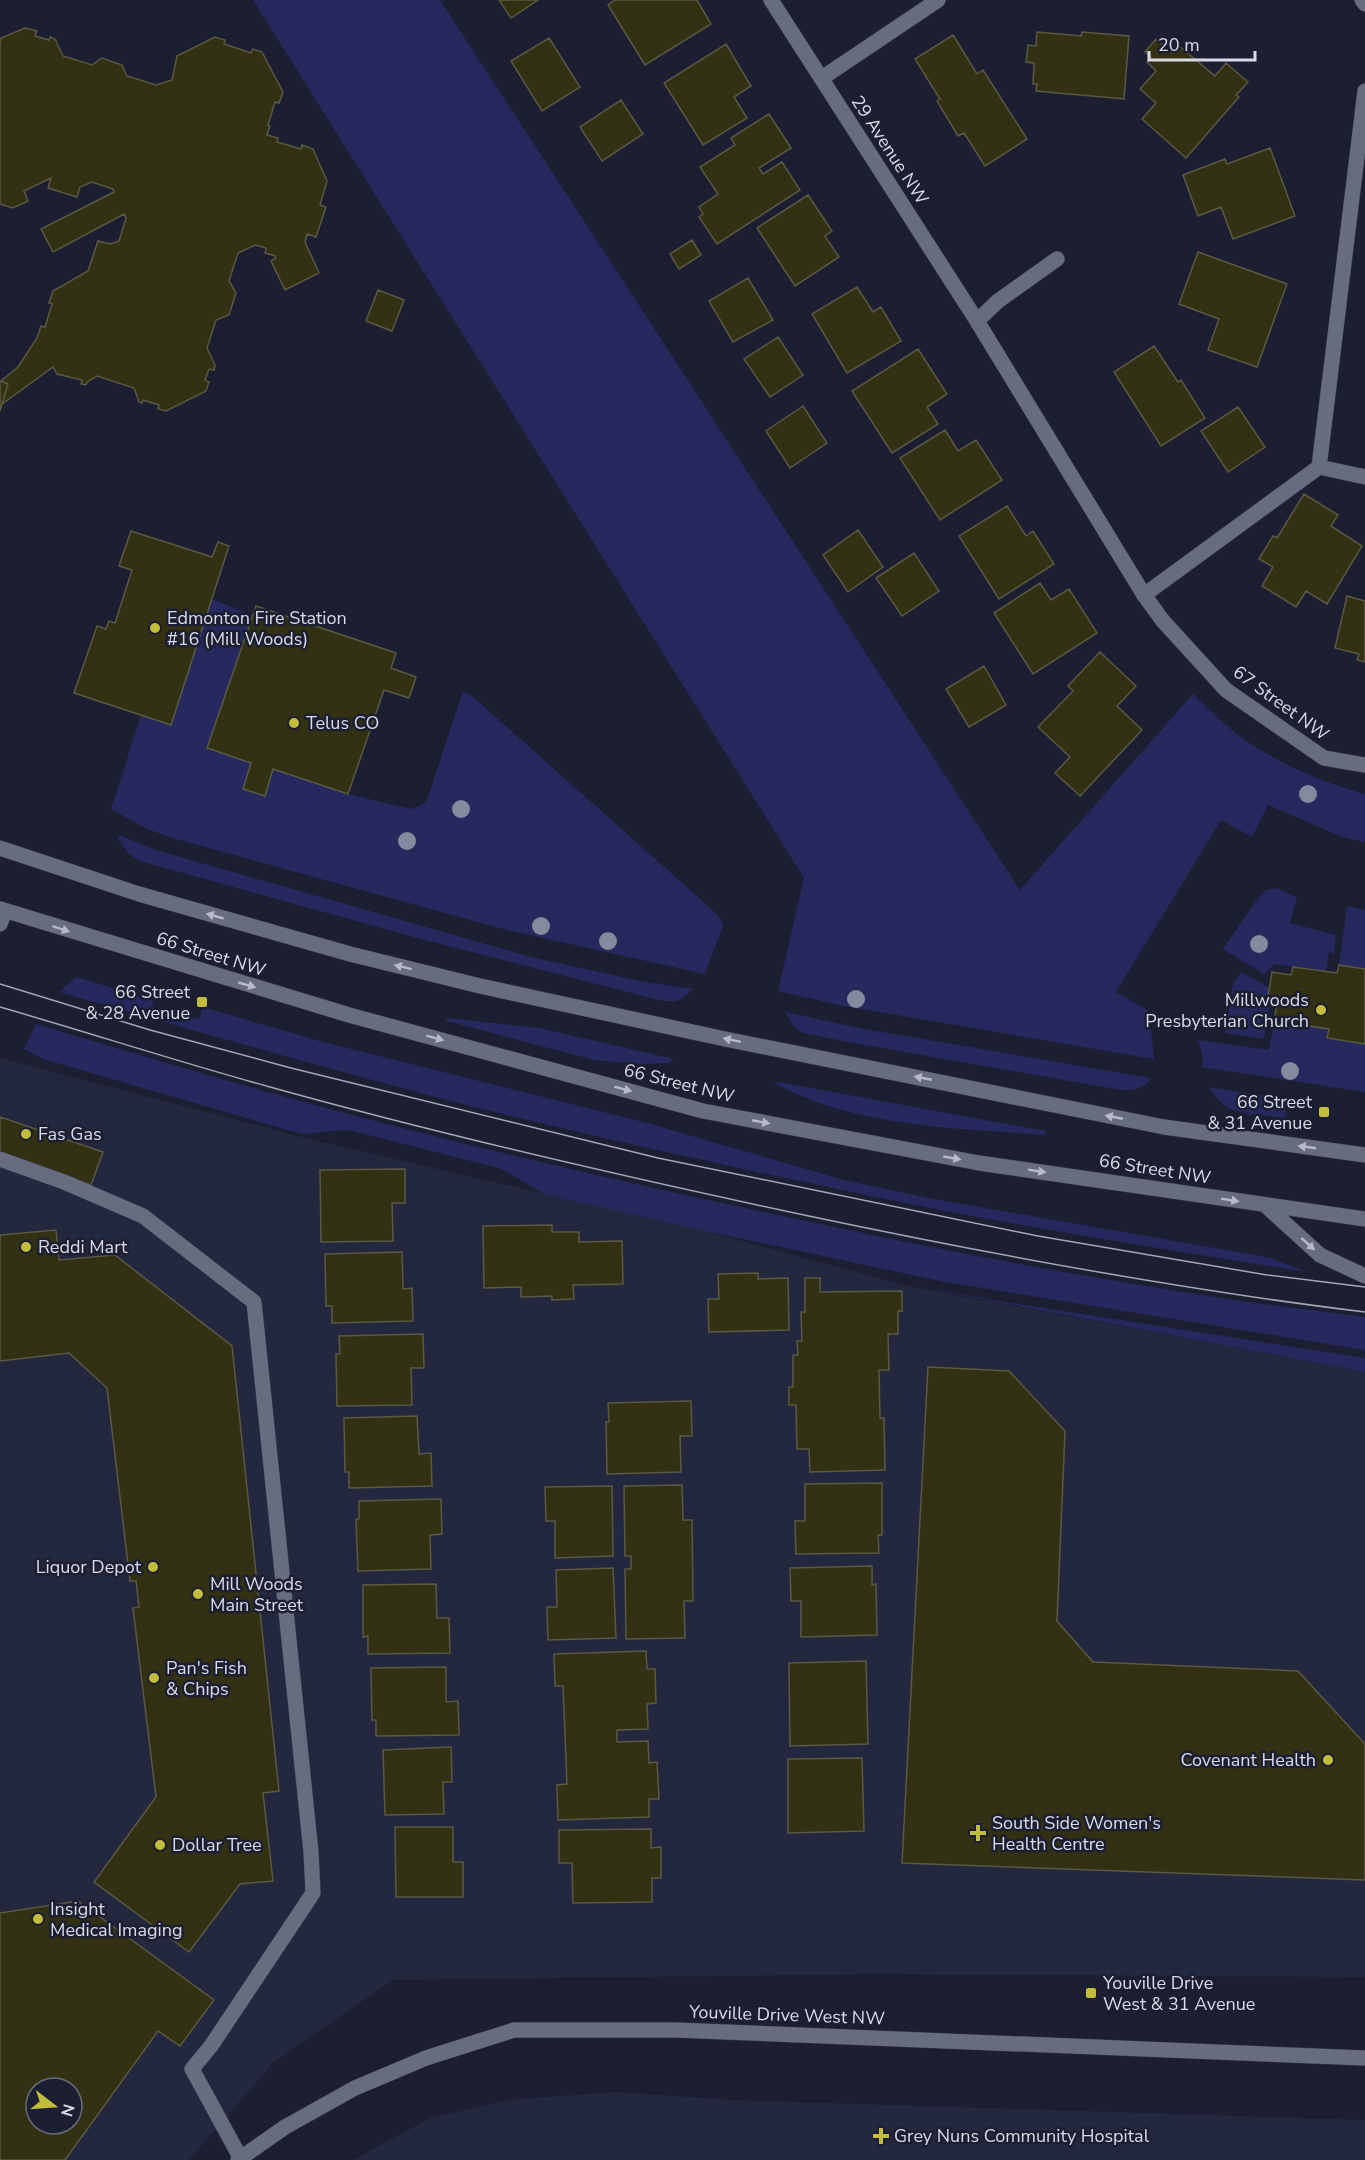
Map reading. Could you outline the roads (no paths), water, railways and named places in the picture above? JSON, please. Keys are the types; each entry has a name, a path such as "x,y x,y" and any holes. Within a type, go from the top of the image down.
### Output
{"main road":[{"name":"29 Avenue NW","path":"771,0 976,321 1144,595 1163,621"},
{"path":"822,78 938,0"},
{"path":"1362,0 1365,4"},
{"path":"1144,595 1319,467 1365,91"},
{"path":"976,321 998,300 1057,259"},
{"path":"1319,467 1365,477"},
{"name":"67 Street NW","path":"1163,621 1226,690 1324,758 1365,765"},
{"name":"66 Street NW","path":"0,848 139,894 350,954 480,986 737,1041 1164,1127 1365,1155"},
{"name":"66 Street NW","path":"2,915 349,1015 703,1111 979,1163 1365,1219"},
{"path":"0,1159 64,1182 143,1216 255,1302 311,1852 313,1893 211,2046 192,2069 239,2159"},
{"path":"1265,1205 1320,1256 1365,1276"},
{"name":"Youville Drive West NW","path":"239,2159 285,2127 355,2088 426,2058 514,2030 675,2030 1365,2058"}],"tram line":[{"path":"0,984 150,1030 291,1068 658,1158 1038,1236 1267,1275 1365,1287"},
{"path":"0,1007 202,1068 336,1105 670,1186 1083,1270 1224,1293 1365,1312"}],"place":[{"name":"Edmonton Fire Station #16 (Mill Woods)","path":"155,628"},
{"name":"Telus CO","path":"294,723"},
{"name":"66 Street & 28 Avenue","path":"202,1002"},
{"name":"Millwoods Presbyterian Church","path":"1321,1010"},
{"name":"66 Street & 31 Avenue","path":"1324,1112"},
{"name":"Fas Gas","path":"26,1134"},
{"name":"Reddi Mart","path":"26,1247"},
{"name":"Liquor Depot","path":"153,1567"},
{"name":"Mill Woods Main Street","path":"198,1594"},
{"name":"Pan's Fish & Chips","path":"154,1678"},
{"name":"Covenant Health","path":"1328,1760"},
{"name":"South Side Women's Health Centre","path":"978,1833"},
{"name":"Dollar Tree","path":"160,1845"},
{"name":"Insight Medical Imaging","path":"38,1919"},
{"name":"Youville Drive West & 31 Avenue","path":"1091,1993"},
{"name":"Grey Nuns Community Hospital","path":"881,2136"}]}
